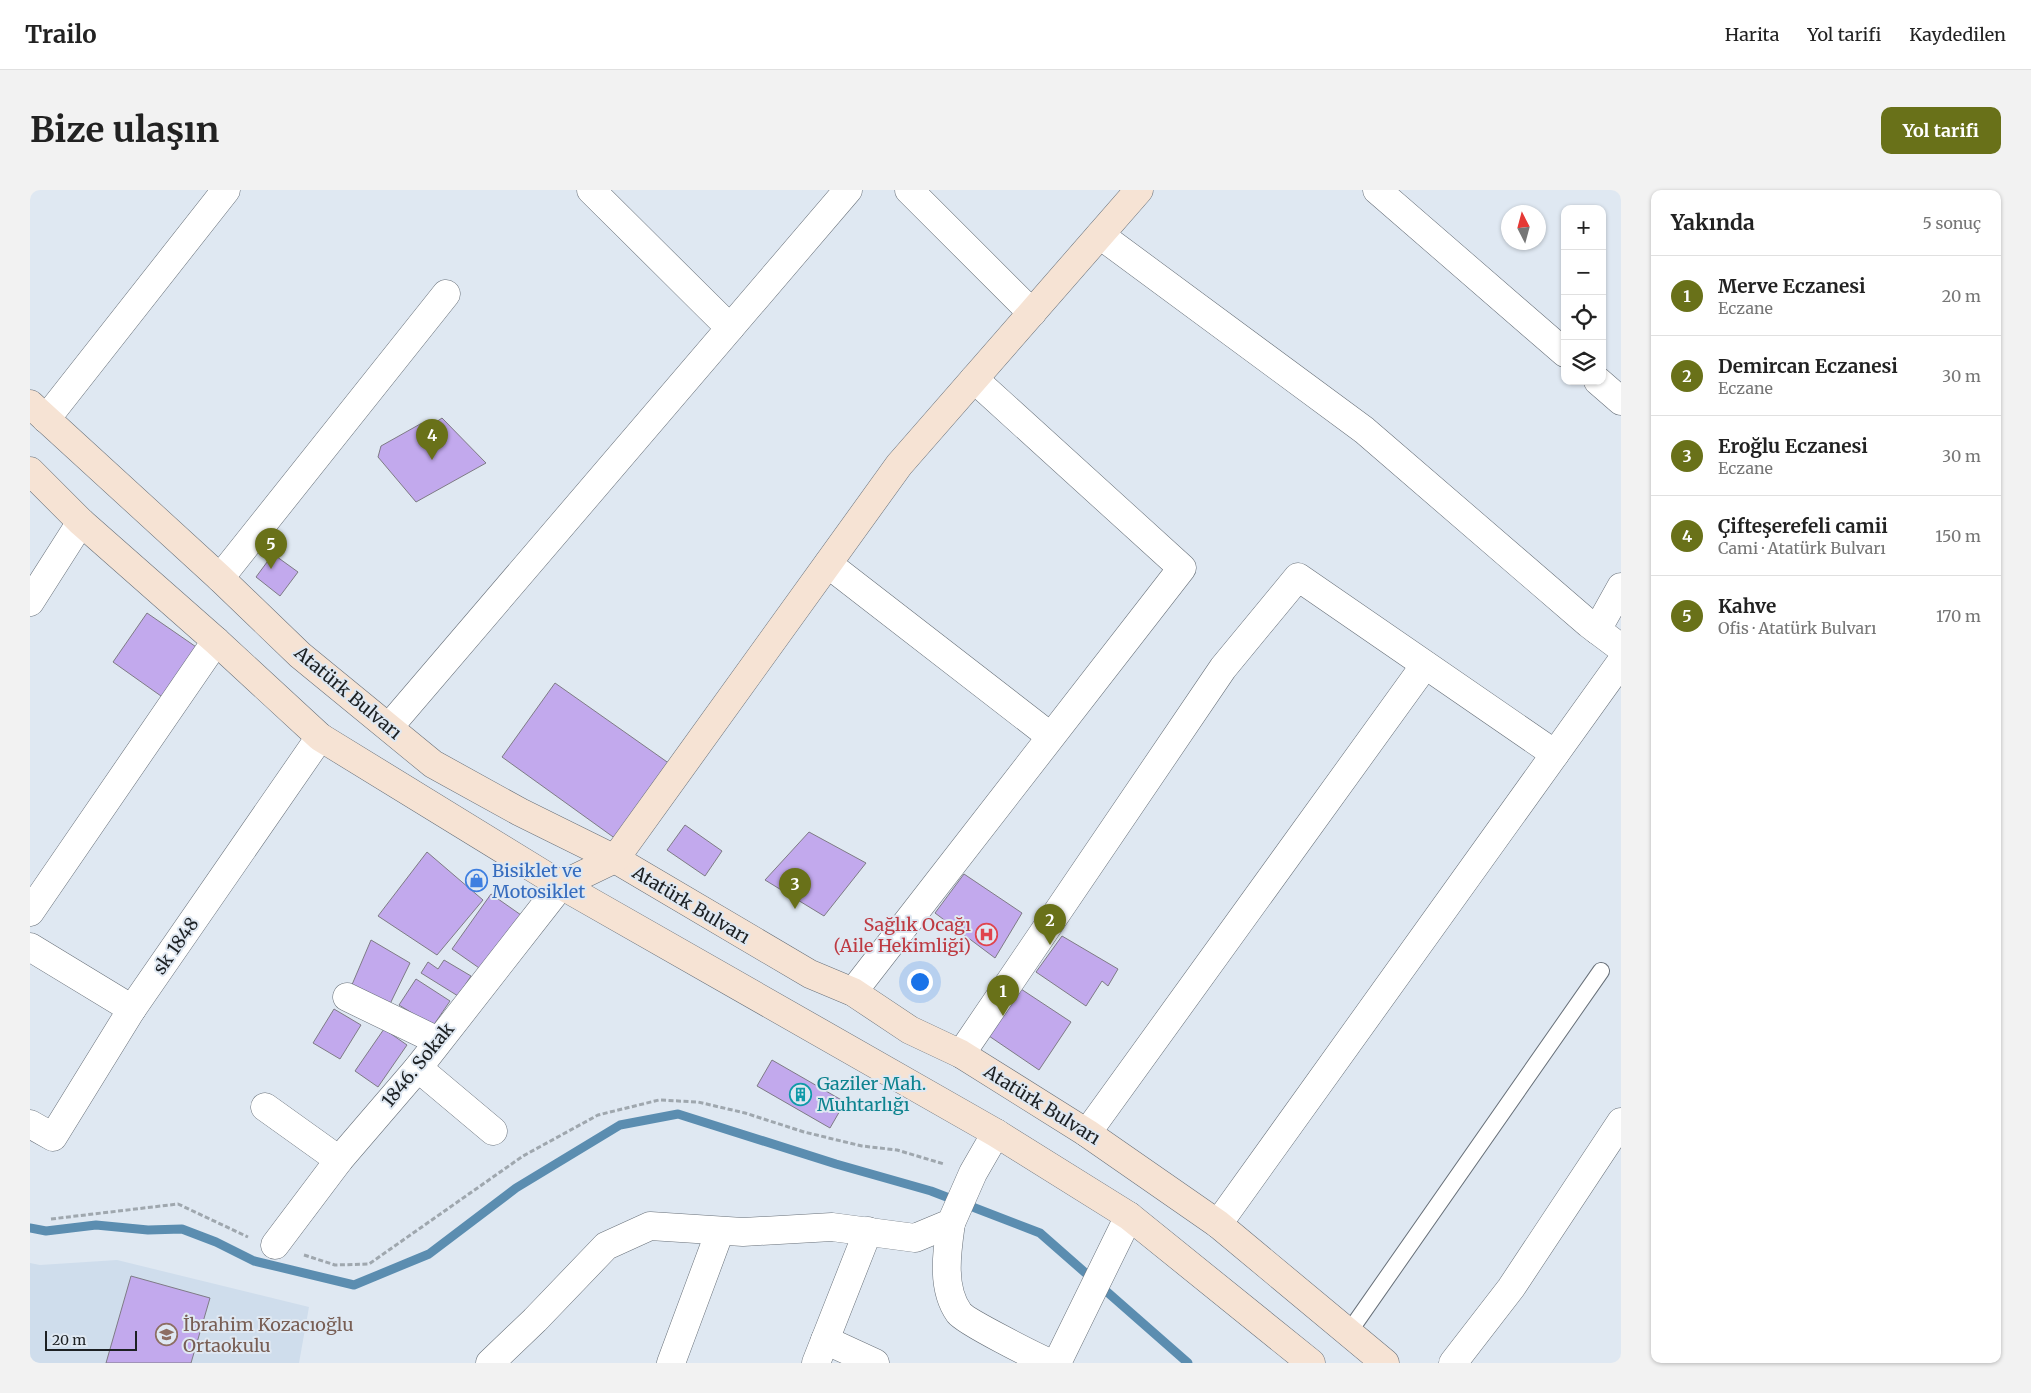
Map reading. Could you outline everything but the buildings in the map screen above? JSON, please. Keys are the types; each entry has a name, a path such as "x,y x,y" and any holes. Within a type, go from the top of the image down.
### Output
{"main road":[{"path":"561,885 615,859 899,466 1139,190"},
{"name":"Atatürk Bulvarı","path":"38,412 220,578 300,655 433,764 520,812 615,859 810,974 853,992 910,1030 960,1054 1087,1133 1218,1224 1385,1363"},
{"path":"30,471 81,522 216,641 320,737 561,885 996,1133 1129,1216 1312,1363"}],"street":[{"path":"38,412 226,190"},
{"path":"591,190 730,328"},
{"path":"389,727 848,190"},
{"path":"909,190 1032,313"},
{"path":"1377,190 1561,350"},
{"path":"1100,235 1364,430 1597,630 1621,648"},
{"path":"220,578 446,294"},
{"path":"853,992 1182,568 974,380"},
{"path":"1603,385 1621,401"},
{"path":"30,602 81,522"},
{"path":"828,564 1050,736"},
{"path":"960,1054 1223,668 1298,577 1555,754"},
{"path":"1597,630 1621,587"},
{"path":"30,912 216,641"},
{"path":"1218,1224 1621,662"},
{"path":"1087,1133 1425,665"},
{"name":"sk 1848","path":"30,1124 52,1138 132,1009 320,737"},
{"name":"1846. Sokak","path":"275,1245 338,1160 418,1068 561,885"},
{"path":"30,947 132,1009"},
{"path":"347,996 438,1042"},
{"path":"418,1068 493,1131"},
{"path":"265,1107 338,1160"},
{"path":"1454,1363 1511,1288 1621,1122"},
{"path":"996,1133 952,1219 946,1257 950,1296 960,1314 1050,1363"},
{"path":"1057,1363 1129,1216"},
{"path":"490,1363 535,1320 606,1246 650,1226 743,1232 832,1227 915,1238 952,1219"},
{"path":"671,1363 720,1231"},
{"path":"868,1231 821,1351 875,1363"}],"lane":[{"path":"1349,1332 1601,971"}],"path":[{"path":"51,1219 178,1204 241,1234 336,1265 369,1264 531,1152 598,1114 659,1100 698,1102 846,1142 897,1150 970,1181"}],"shaded area":[{"name":"İbrahim Kozacıoğlu Ortaokulu","path":"117,1260 309,1307 299,1363 30,1363 30,1263 40,1265"}],"waterway":[{"path":"30,1228 46,1231 96,1225 148,1230 182,1229 216,1242 254,1261 354,1285 429,1254 516,1188 620,1125 678,1114 836,1164 931,1191 1040,1233 1188,1363"}],"place":[{"name":"Çifteşerefeli camii","path":"432,460"},
{"name":"Kahve","path":"271,569"},
{"name":"Bisiklet ve Motosiklet","path":"476,881"},
{"name":"Eroğlu Eczanesi","path":"795,909"},
{"name":"Sağlık Ocağı (Aile Hekimliği)","path":"987,935"},
{"name":"Demircan Eczanesi","path":"1050,945"},
{"name":"Merve Eczanesi","path":"1003,1016"},
{"name":"Gaziler Mah. Muhtarlığı","path":"801,1094"},
{"name":"İbrahim Kozacıoğlu Ortaokulu","path":"167,1335"}]}
